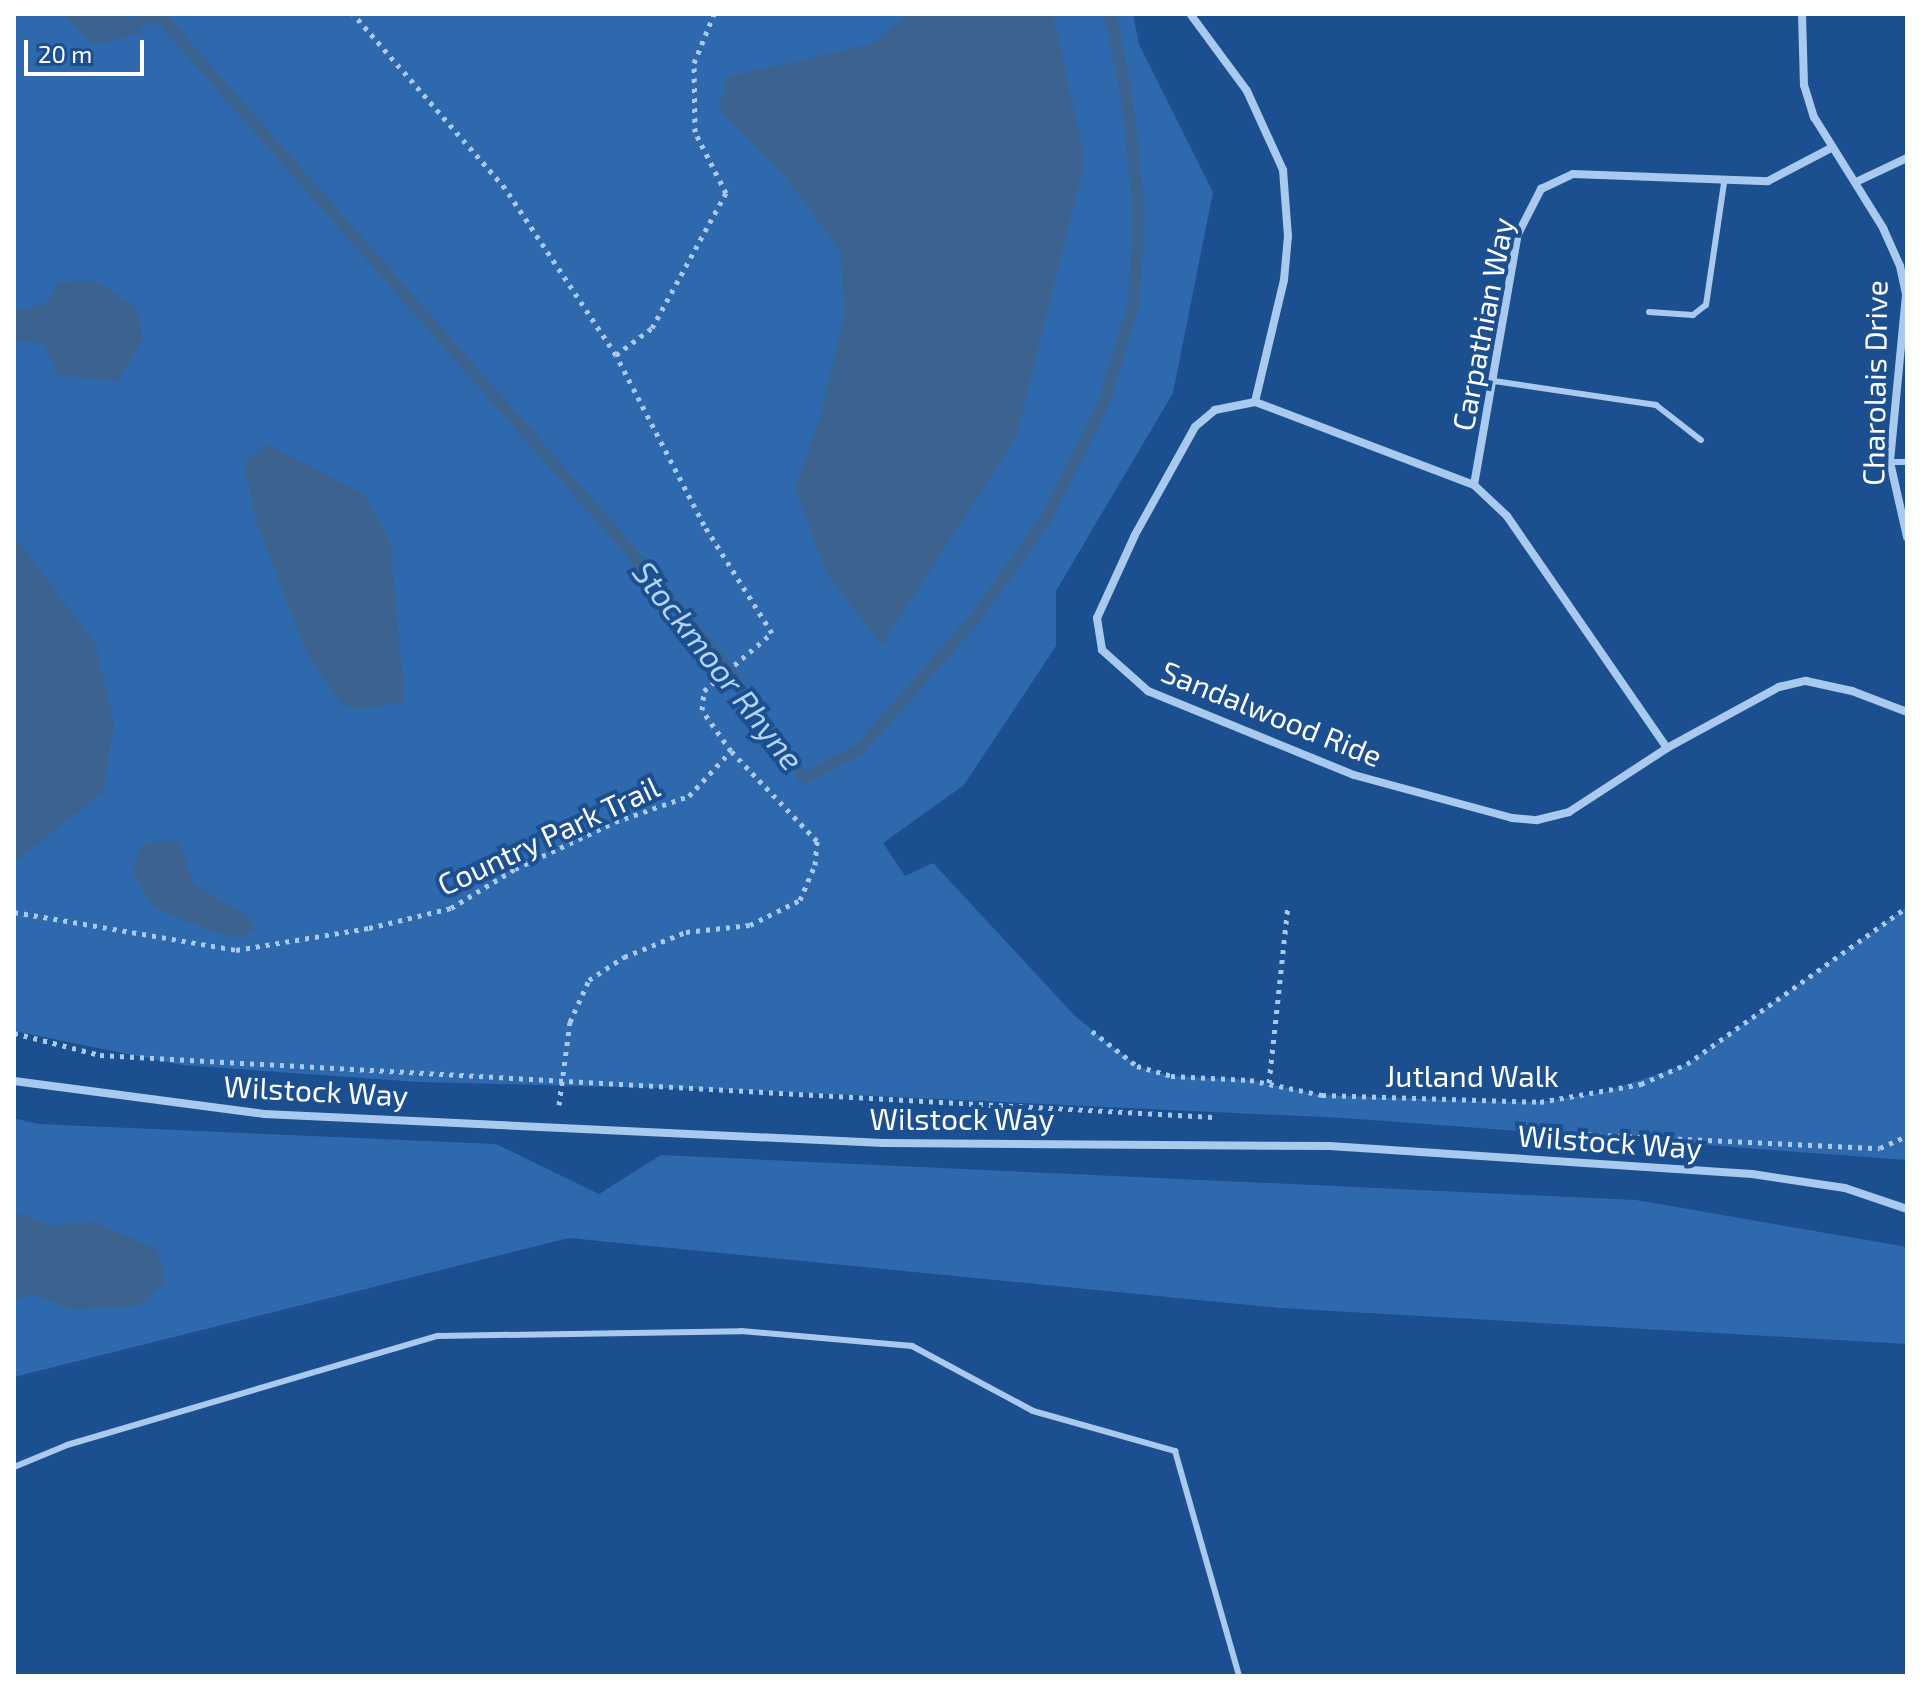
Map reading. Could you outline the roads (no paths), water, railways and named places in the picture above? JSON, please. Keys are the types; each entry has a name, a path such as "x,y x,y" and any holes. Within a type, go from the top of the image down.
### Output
{"street":[{"name":"Charolais Drive","path":"1802,14 1804,85 1831,148 1856,182 1900,266 1906,295 1890,462 1907,537"},
{"path":"1191,15 1247,91 1283,170 1288,236 1284,280 1255,402 1474,485 1507,516 1667,748"},
{"name":"Carpathian Way","path":"1474,485 1518,234 1541,189 1573,174 1724,183 1768,181 1831,148"},
{"path":"1856,182 1907,158"},
{"name":"Sandalwood Ride","path":"1255,402 1215,410 1195,427 1135,535 1097,618 1102,650 1117,668 1148,691 1354,775 1512,818 1537,820 1569,812 1667,748 1779,687 1806,681 1852,691 1907,712"},
{"name":"Wilstock Way","path":"14,1081 264,1114 883,1143 1330,1146 1752,1174 1845,1188 1907,1209"}],"lane":[{"path":"1649,312 1693,315 1706,305 1724,183"},
{"path":"1494,381 1656,405 1701,440"},
{"path":"1890,462 1907,462"},
{"path":"14,1467 67,1445 438,1336 741,1331 912,1346 1033,1411 1175,1451 1239,1676"}],"waterway":[{"name":"Stockmoor Rhyne","path":"94,14 116,29 159,15 620,539 729,670 758,723 805,778 860,749 976,617 1046,519 1103,405 1134,303 1139,209 1126,92 1110,14"}]}
